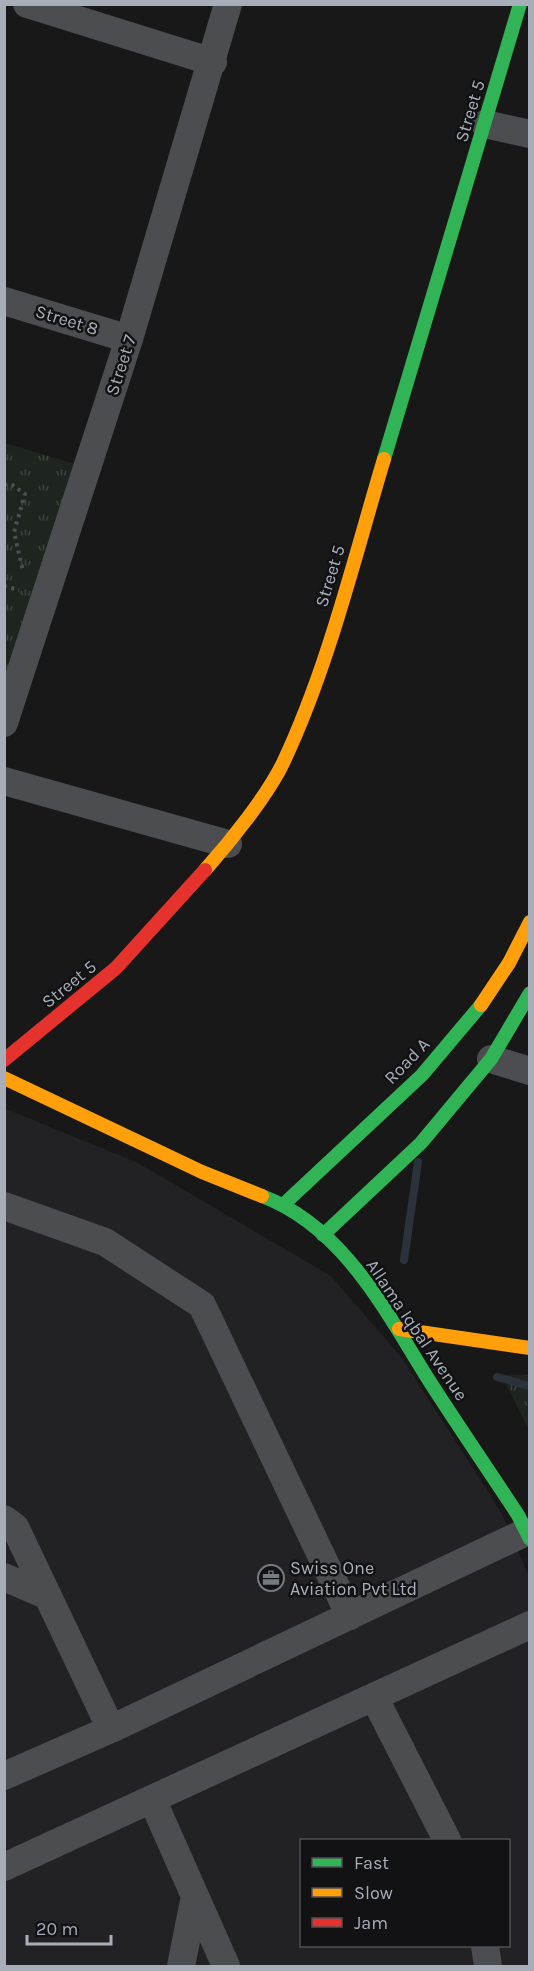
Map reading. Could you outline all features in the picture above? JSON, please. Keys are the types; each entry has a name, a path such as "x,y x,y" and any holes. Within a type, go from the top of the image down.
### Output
{"street":[{"path":"27,4 213,62"},
{"name":"Street 7","path":"4,723 129,339 213,62 228,4"},
{"name":"Street 5","path":"4,1060 116,968 228,844 282,764 326,652 520,4"},
{"path":"485,124 530,134"},
{"name":"Street 8","path":"4,301 129,339"},
{"path":"4,781 228,844"},
{"name":"Road A","path":"284,1204 381,1114 459,1032 514,958 530,922"},
{"path":"323,1235 421,1143 491,1059 530,993"},
{"path":"491,1059 530,1071"},
{"name":"Allama Iqbal Avenue","path":"4,1078 202,1172 284,1204 323,1235 348,1258 399,1329 429,1380 518,1515 528,1536"},
{"path":"4,1206 105,1242 202,1305 350,1616"},
{"path":"399,1329 530,1348"},
{"path":"4,1519 15,1527 111,1729"},
{"path":"4,1776 111,1729 350,1616 528,1536"},
{"path":"4,1577 48,1596"},
{"path":"4,1868 530,1625"},
{"path":"374,1697 446,1839"},
{"path":"152,1799 226,1966"},
{"path":"182,1966 195,1896"},
{"path":"485,1947 488,1966"}],"path":[{"path":"4,484 12,485 25,494 14,532 15,548 24,575"},
{"path":"22,591 23,583"}],"shaded area":[{"path":"4,1108 138,1163 331,1276 402,1358 501,1512 529,1576 529,1966 5,1966"}],"green space":[{"path":"5,443 81,466 5,704"},
{"path":"502,1375 529,1375 529,1430"}],"waterway":[{"path":"404,1260 418,1162"},
{"path":"497,1377 530,1386"}],"traffic: fast":[{"path":"384,459 520,4"},
{"path":"323,1235 421,1143 491,1059 530,993"},
{"path":"284,1204 422,1075 481,1005"},
{"path":"262,1196 291,1210 317,1228 360,1274 518,1515 530,1539"}],"traffic: slow":[{"path":"205,870 268,790 299,727 327,651 384,459"},
{"path":"481,1005 509,963 530,922"},
{"path":"4,1078 202,1172 262,1196"},
{"path":"399,1329 530,1348"}],"traffic: jam":[{"path":"4,1060 116,968 205,870"}],"place":[{"name":"Swiss One Aviation Pvt Ltd","path":"271,1578"}]}
